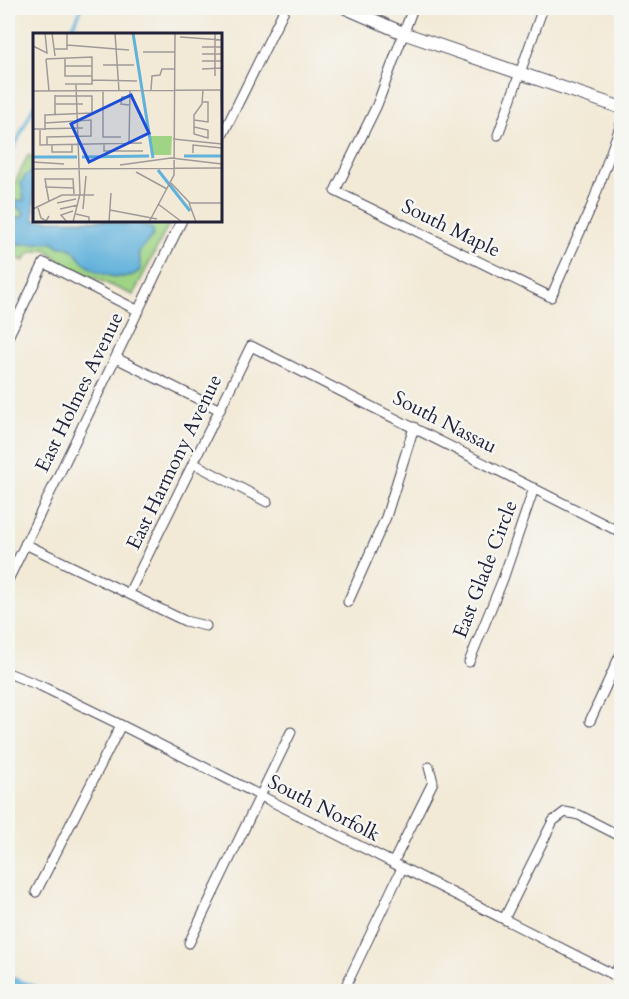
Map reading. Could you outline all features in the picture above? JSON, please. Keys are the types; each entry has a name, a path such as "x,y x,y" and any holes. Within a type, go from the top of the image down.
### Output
{"street":[{"path":"223,128 285,8"},
{"path":"346,8 404,33 621,108"},
{"path":"404,33 413,8"},
{"path":"498,135 543,8"},
{"name":"South Maple","path":"404,33 377,105 335,191 551,297 592,206 621,121"},
{"name":"East Holmes Avenue","path":"8,580 181,222"},
{"path":"8,337 44,263 139,311"},
{"name":"East Harmony Avenue","path":"129,594 251,346"},
{"name":"South Nassau","path":"251,346 621,533"},
{"path":"116,358 220,410"},
{"path":"348,602 386,517 414,427"},
{"path":"192,463 267,502"},
{"name":"East Glade Circle","path":"469,662 503,579 534,488"},
{"path":"25,544 185,621 206,626"},
{"path":"590,722 621,651"},
{"name":"South Norfolk","path":"8,673 41,686 121,725 618,977"},
{"path":"36,892 121,725"},
{"path":"189,943 291,732"},
{"path":"343,992 433,782 429,767"},
{"path":"504,919 553,821 565,812 579,815 621,837"},
{"path":"618,977 621,960"}],"green space":[{"path":"28,155 33,158 33,222 161,222 168,226 133,295 65,265 46,249 29,253 24,261 8,254 8,198"}],"water":[{"path":"33,172 33,222 114,222 124,225 139,224 153,229 153,235 139,252 141,269 128,276 112,276 90,267 71,249 58,246 54,242 8,245 10,218 22,217 24,213 14,204 15,201 24,200 21,183 25,176"}],"waterway":[{"path":"70,33 82,8"},
{"path":"8,161 33,107"},
{"path":"8,980 39,992"}]}
